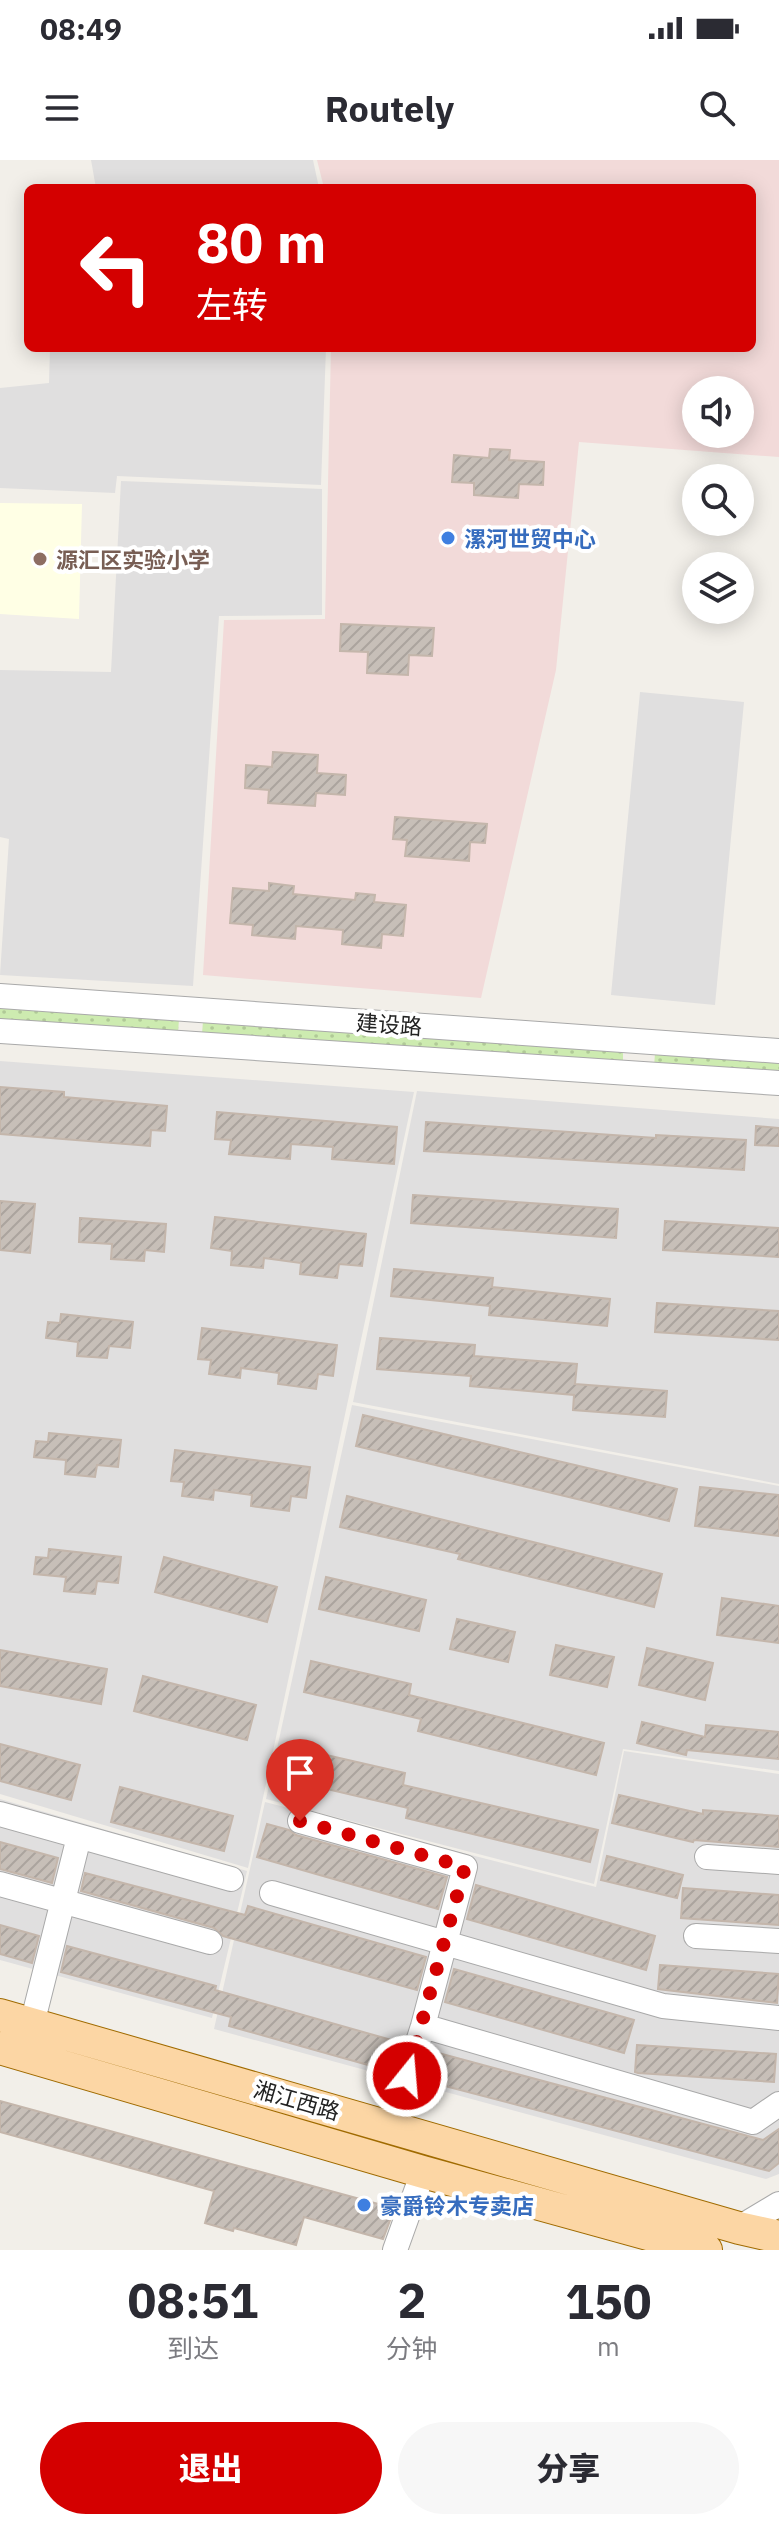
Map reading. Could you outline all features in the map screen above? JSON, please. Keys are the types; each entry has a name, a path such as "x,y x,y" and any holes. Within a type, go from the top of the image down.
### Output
{"main road":[{"name":"湘江西路","path":"0,2015 779,2237"},
{"name":"湘江西路","path":"0,2048 423,2172 706,2250"}],"street":[{"name":"建设路","path":"0,996 779,1051"},
{"path":"190,1044 192,1010"},
{"name":"建设路","path":"0,1031 779,1083"},
{"path":"637,1073 639,1041"},
{"path":"0,1814 231,1879"},
{"path":"300,1821 465,1867 423,2026 391,2127"},
{"path":"32,2024 79,1837"},
{"path":"707,1857 779,1862"},
{"path":"0,1884 210,1942"},
{"path":"272,1893 663,2006 779,2018"},
{"path":"696,1936 779,1941"},
{"path":"423,2026 753,2122 779,2104"},
{"path":"395,2250 423,2172"},
{"path":"739,2228 779,2204"}],"shaded area":[{"path":"91,160 313,160 318,184 95,184"},
{"name":"漯河世贸中心","path":"317,160 779,160 779,457 579,442 556,670 481,998 203,975 224,620 325,619 331,352 756,352 756,184 323,184"},
{"path":"50,352 326,352 321,485 117,476 115,493 0,488 0,388 49,383"},
{"path":"121,481 322,489 322,615 219,616 193,986 0,975 9,839 0,837 0,670 111,672"},
{"name":"源汇区实验小学","path":"0,503 82,504 79,619 0,614"},
{"path":"640,692 744,702 715,1005 611,995"},
{"path":"0,1061 414,1092 248,1868 0,1794"},
{"path":"417,1091 779,1119 779,1484 353,1402"},
{"path":"352,1405 779,1486 779,1771 623,1749 594,1884 266,1799"},
{"path":"624,1751 779,1774 779,2174 766,2179 214,2029 265,1802 596,1887"},
{"path":"0,1799 247,1871 212,2018 0,1960"}],"green space":[{"path":"0,1007 179,1019 178,1033 0,1021"},
{"path":"203,1021 623,1052 623,1065 202,1034"},
{"path":"655,1053 779,1061 779,1075 654,1067"}],"building":[{"path":"490,449 510,450 509,460 544,462 543,485 519,484 518,498 474,495 474,483 452,482 454,455 489,458"},
{"path":"341,624 434,628 432,656 409,655 408,675 367,673 368,652 340,651"},
{"path":"273,752 318,755 317,773 346,775 345,795 316,793 315,806 268,803 269,790 245,788 246,765 272,767"},
{"path":"395,817 487,824 485,843 470,842 469,861 405,856 407,840 393,839"},
{"path":"269,883 294,886 293,894 355,900 356,893 375,895 374,902 406,905 403,936 382,934 381,948 342,944 343,930 296,926 295,939 252,935 253,925 230,923 233,888 269,891"},
{"path":"0,1087 64,1092 64,1097 167,1106 165,1131 151,1130 150,1146 0,1134"},
{"path":"217,1112 397,1127 394,1164 332,1159 333,1147 291,1144 290,1159 229,1154 231,1140 215,1139"},
{"path":"426,1122 656,1138 656,1135 746,1140 744,1170 424,1151"},
{"path":"756,1126 779,1128 779,1146 755,1145"},
{"path":"413,1195 618,1209 616,1238 411,1223"},
{"path":"0,1201 35,1204 30,1253 0,1250"},
{"path":"215,1217 366,1234 362,1266 339,1264 337,1278 300,1274 301,1263 264,1258 263,1268 231,1265 232,1251 211,1248"},
{"path":"80,1218 166,1224 164,1252 145,1250 144,1261 111,1259 112,1244 79,1242"},
{"path":"665,1221 779,1228 779,1257 663,1250"},
{"path":"394,1269 493,1278 492,1287 610,1299 607,1326 489,1315 490,1306 391,1296"},
{"path":"657,1303 779,1311 779,1340 655,1332"},
{"path":"61,1314 133,1322 130,1348 109,1346 107,1358 77,1356 78,1342 46,1338 48,1322 60,1323"},
{"path":"202,1328 337,1345 333,1376 318,1374 316,1389 278,1384 279,1373 241,1368 240,1378 209,1374 211,1360 198,1359"},
{"path":"380,1338 475,1345 474,1356 577,1364 575,1384 667,1391 665,1417 573,1410 574,1395 470,1386 471,1376 377,1369"},
{"path":"363,1415 677,1489 669,1521 356,1446"},
{"path":"49,1433 121,1440 118,1467 97,1465 95,1477 65,1474 66,1460 34,1457 36,1441 48,1442"},
{"path":"175,1450 310,1467 306,1498 291,1496 289,1511 251,1506 252,1495 214,1490 213,1500 182,1496 184,1482 171,1481"},
{"path":"700,1487 779,1495 779,1536 695,1526"},
{"path":"347,1496 662,1574 654,1607 458,1559 460,1554 340,1527"},
{"path":"49,1549 121,1557 118,1583 97,1581 95,1594 64,1591 66,1577 34,1574 36,1557 48,1558"},
{"path":"164,1557 277,1587 267,1622 155,1592"},
{"path":"326,1577 426,1600 419,1631 319,1609"},
{"path":"722,1598 779,1606 779,1643 717,1635"},
{"path":"457,1619 515,1632 508,1662 450,1649"},
{"path":"556,1645 614,1657 607,1687 550,1675"},
{"path":"647,1648 713,1663 705,1700 639,1685"},
{"path":"0,1650 107,1669 101,1704 0,1686"},
{"path":"311,1661 411,1684 409,1695 604,1743 596,1775 418,1731 421,1719 304,1692"},
{"path":"143,1676 256,1705 247,1740 134,1711"},
{"path":"642,1722 705,1737 706,1725 779,1732 779,1759 687,1750 686,1755 637,1743"},
{"path":"0,1744 80,1765 71,1800 0,1781"},
{"path":"287,1746 405,1773 403,1785 598,1830 590,1862 406,1818 408,1808 280,1778"},
{"path":"120,1787 233,1816 224,1851 111,1822"},
{"path":"619,1795 703,1814 703,1810 779,1816 779,1847 693,1842 612,1823"},
{"path":"267,1824 447,1877 438,1909 257,1857"},
{"path":"0,1842 58,1858 52,1883 0,1869"},
{"path":"607,1856 683,1875 677,1898 601,1880"},
{"path":"85,1873 245,1915 248,1906 426,1957 417,1990 223,1936 214,1928 81,1891"},
{"path":"476,1885 655,1936 646,1970 467,1919"},
{"path":"683,1888 779,1895 779,1925 681,1918"},
{"path":"0,1925 39,1936 32,1963 0,1954"},
{"path":"67,1946 216,1986 215,1990 402,2043 393,2072 229,2026 231,2017 61,1972"},
{"path":"660,1965 779,1974 777,2003 658,1989"},
{"path":"454,1969 634,2020 624,2053 445,2002"},
{"path":"637,2045 776,2054 774,2082 638,2073 635,2072"},
{"path":"431,2051 763,2140 779,2129 779,2163 769,2171 422,2080"},
{"path":"0,2101 393,2208 392,2215 383,2239 304,2217 296,2245 205,2223 214,2191 0,2132"}],"place":[{"name":"漯河世贸中心","path":"448,538"},
{"name":"源汇区实验小学","path":"40,559"},
{"name":"豪爵铃木专卖店","path":"364,2205"}],"route":[{"path":"300,1821 465,1867 407,2076"}]}
